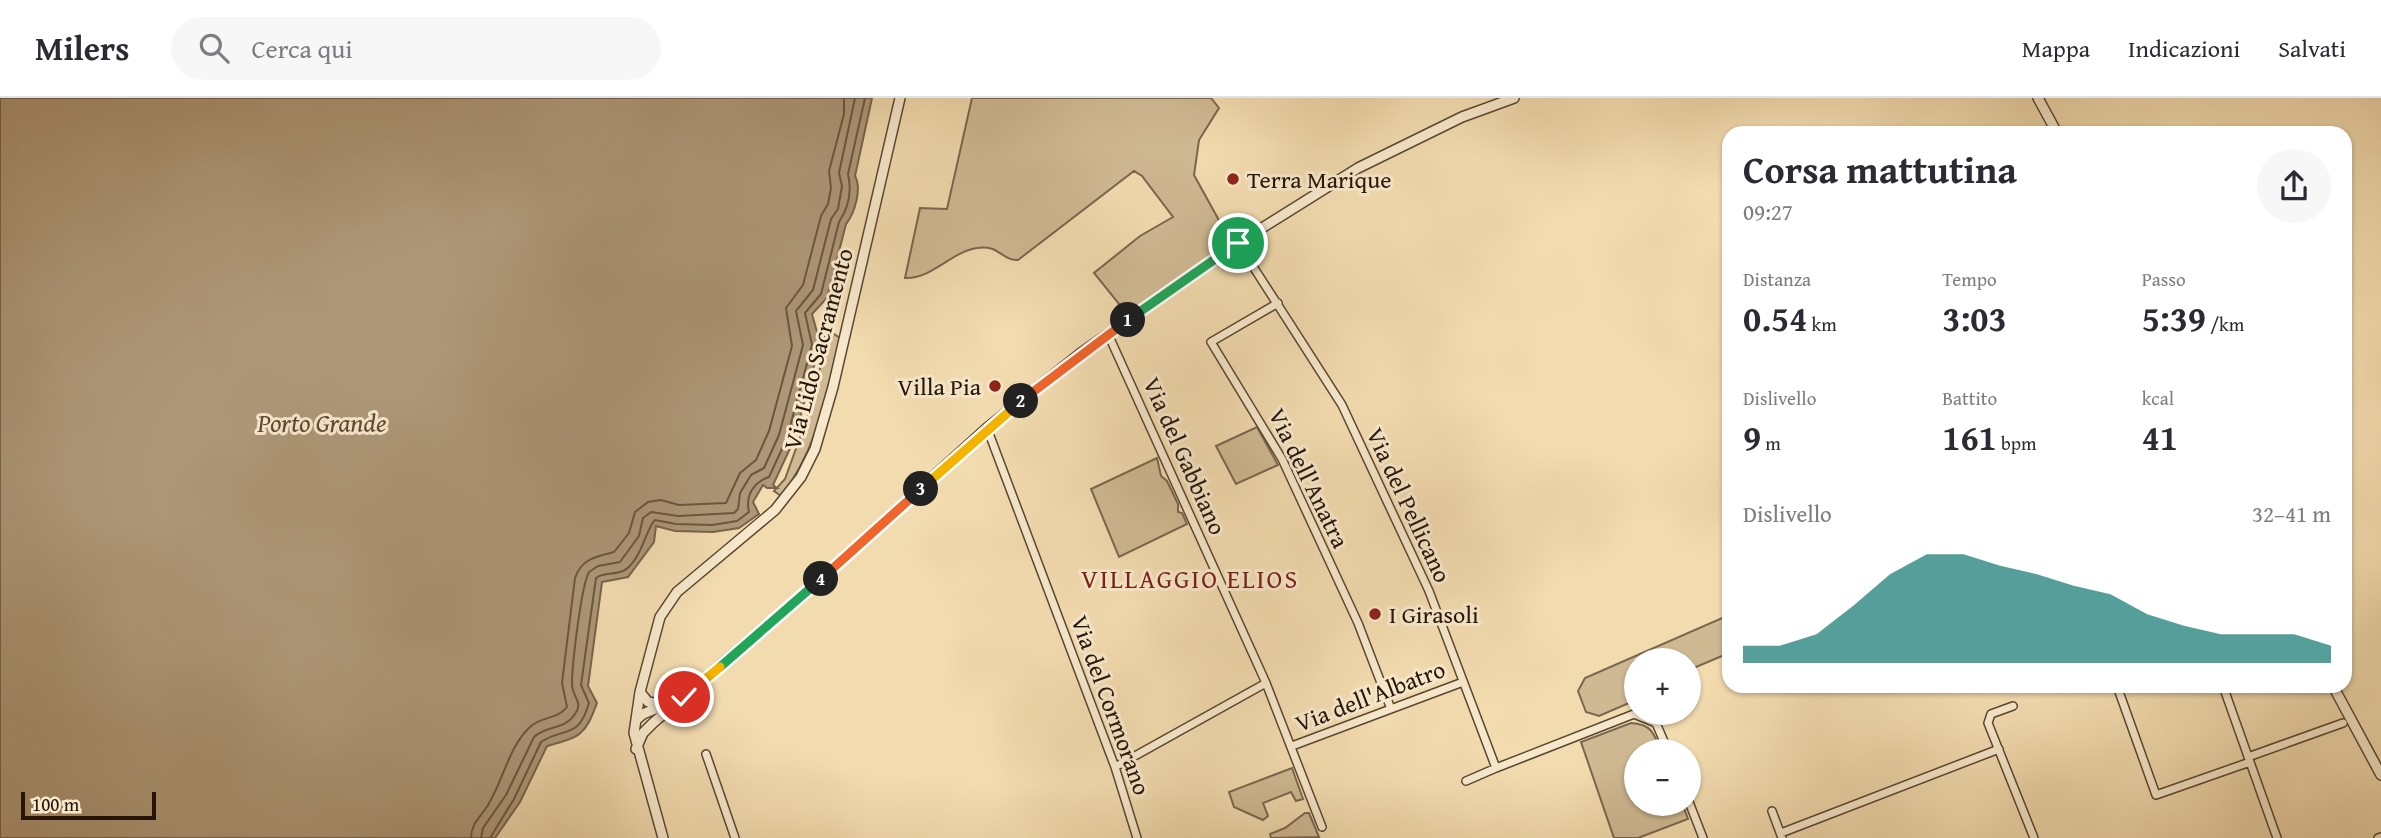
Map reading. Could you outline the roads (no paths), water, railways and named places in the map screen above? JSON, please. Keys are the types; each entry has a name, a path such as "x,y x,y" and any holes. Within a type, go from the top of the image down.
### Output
{"street":[{"name":"Via Lido Sacramento","path":"663,838 636,749 640,692 660,617 670,599 775,510 801,477 815,449 832,394 900,98"},
{"path":"636,749 643,733 653,723 806,592 987,428 1108,334 1238,243 1389,150 1514,98"},
{"path":"2038,98 2053,126"},
{"name":"Via del Pellicano","path":"1238,243 1342,405 1429,591 1496,768"},
{"name":"Via dell'Anatra","path":"1278,303 1211,342 1282,459 1357,623 1391,709"},
{"name":"Via del Gabbiano","path":"1108,334 1266,683 1322,827"},
{"name":"Via del Cormorano","path":"987,428 1115,767 1137,838"},
{"name":"Via dell'Albatro","path":"1292,746 1463,682"},
{"path":"1115,767 1266,683"},
{"path":"640,692 648,702 665,704"},
{"path":"2120,693 2156,795 2343,723"},
{"path":"2225,693 2277,838"},
{"path":"2337,693 2381,775"},
{"path":"653,723 640,724 636,720 684,697"},
{"path":"2013,706 1991,714 1988,723 2034,838"},
{"path":"1466,781 1634,714 1656,723 1663,739"},
{"path":"1772,811 1782,836 1999,749"},
{"path":"706,754 735,838"},
{"path":"1694,816 1703,838"}],"water":[{"name":"Porto Grande","path":"0,98 872,98 855,176 858,187 856,200 846,224 827,298 812,314 820,343 794,440 773,485 777,488 763,485 753,502 759,514 739,528 713,532 675,531 656,526 654,542 628,577 602,582 588,686 597,703 593,714 580,734 547,746 520,802 495,838 0,838"}],"place":[{"name":"Terra Marique","path":"1233,179"},
{"name":"Villa Pia","path":"995,386"},
{"name":"I Girasoli","path":"1375,614"}],"district":[{"name":"VILLAGGIO ELIOS","path":"1190,578"}]}
